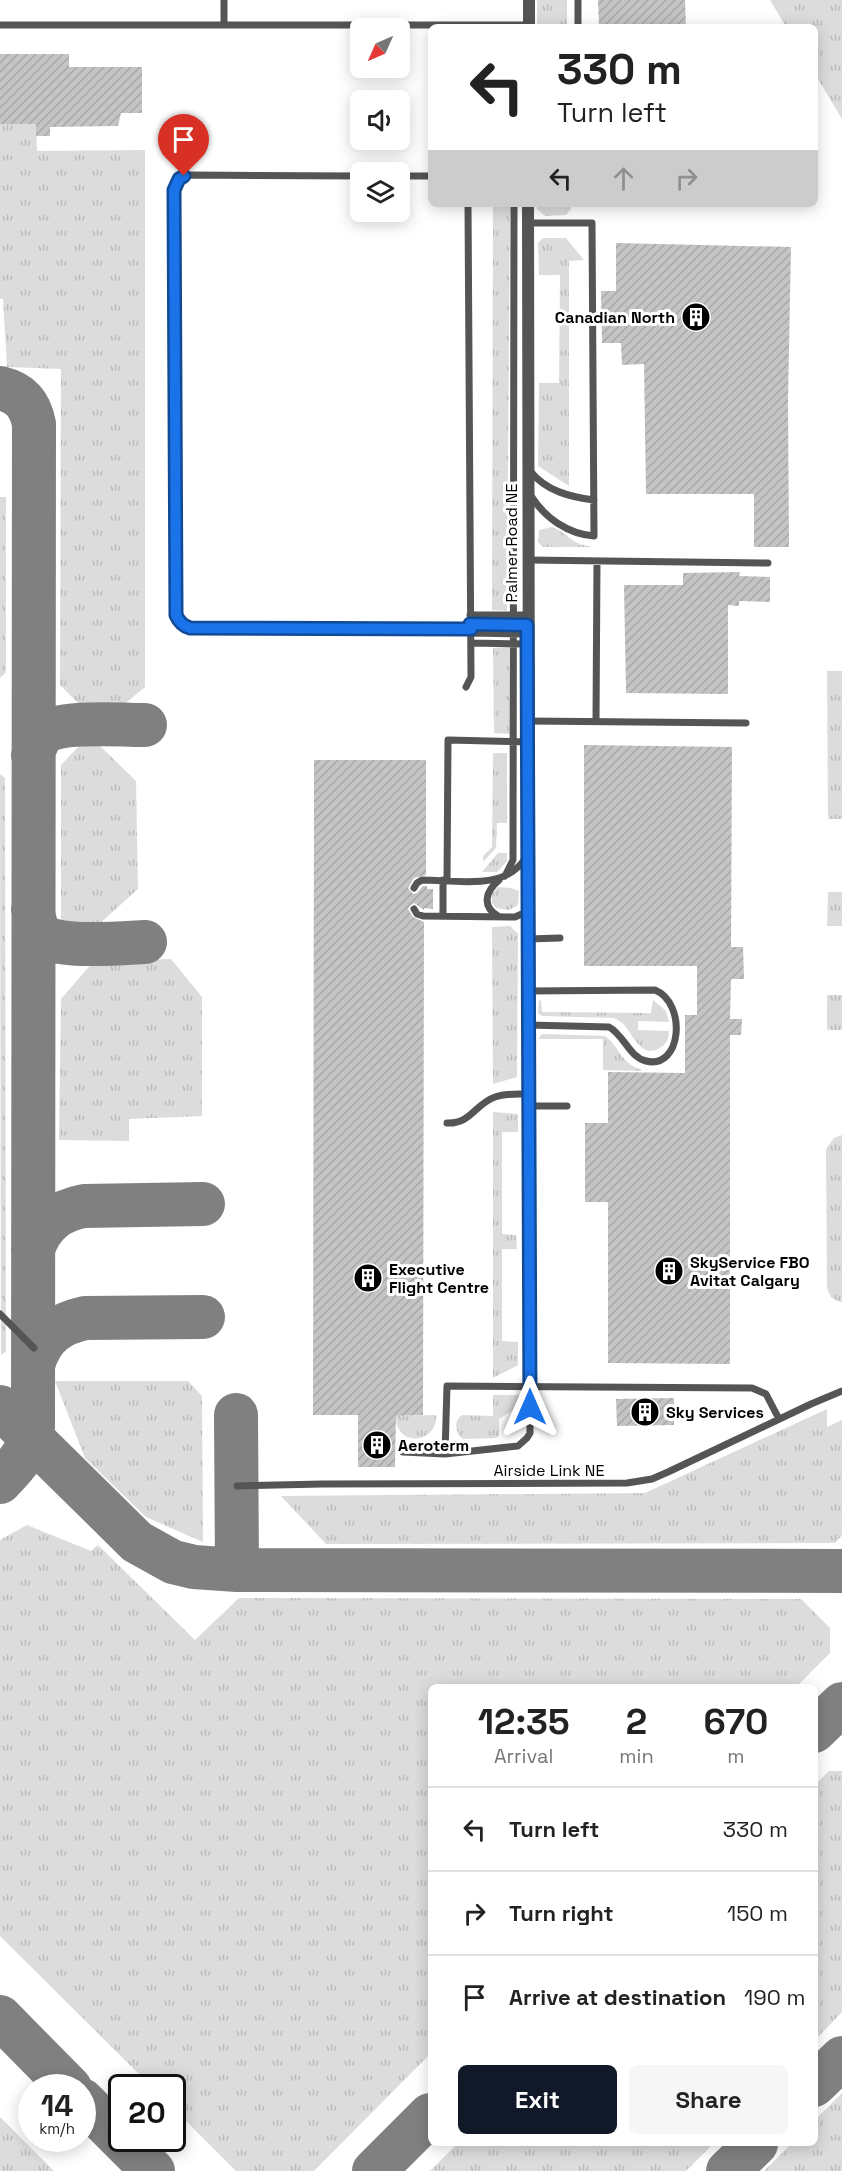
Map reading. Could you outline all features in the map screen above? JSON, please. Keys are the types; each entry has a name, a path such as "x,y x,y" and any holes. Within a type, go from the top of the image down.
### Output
{"street":[{"path":"528,0 529,24"},
{"name":"Palmer Road NE","path":"528,207 530,1387"}],"lane":[{"path":"224,0 224,25"},
{"path":"578,0 578,24"},
{"path":"0,25 428,26"},
{"path":"350,176 189,175 179,179 176,184 174,190 176,615 181,624 190,628 470,629 513,634 527,629"},
{"path":"410,176 428,176"},
{"path":"466,687 471,678 468,207"},
{"path":"502,917 490,910 486,901 491,887 503,877 513,860 514,207"},
{"path":"528,223 592,223 594,536 565,528 537,505 528,492"},
{"path":"514,334 528,335"},
{"path":"528,469 542,483 556,491 594,500"},
{"path":"528,560 768,563"},
{"path":"596,721 597,561"},
{"path":"471,615 513,615 527,629"},
{"path":"470,629 513,624 527,629"},
{"path":"471,643 512,644 527,629"},
{"path":"528,721 747,723"},
{"path":"443,916 448,740 528,742"},
{"path":"414,888 419,881 492,881 519,868 528,852"},
{"path":"414,909 420,915 502,917 520,916 528,904"},
{"path":"528,939 560,938"},
{"path":"528,991 655,990 667,998 674,1009 676,1040 672,1050 665,1057 647,1062 633,1053 617,1033 609,1027 528,1026"},
{"path":"447,1123 462,1121 494,1097 511,1094 528,1100 567,1106"},
{"path":"0,1314 34,1348"},
{"path":"445,1454 447,1386 752,1388 766,1394 779,1419"},
{"path":"403,1452 445,1454 512,1448 523,1443 530,1433 530,1387"},
{"name":"Airside Link NE","path":"237,1486 627,1484 652,1479 842,1391"}],"green space":[{"path":"537,0 567,0 567,24 537,24"},
{"path":"770,0 842,0 842,119 818,79 818,24 784,24"},
{"path":"0,124 36,124 37,151 145,150 145,687 121,707 82,707 60,685 61,369 7,367 3,299 0,299"},
{"path":"493,207 510,207 507,611 492,610"},
{"path":"537,207 571,207 566,215 545,216"},
{"path":"543,238 566,238 584,260 569,261 569,486 538,466 539,383 559,383 560,275 539,275 538,243"},
{"path":"0,497 6,497 6,672 0,678"},
{"path":"552,527 574,541 593,547 543,547 538,542 539,530"},
{"path":"509,647 510,734 494,733 493,648"},
{"path":"827,671 842,671 842,819 828,819"},
{"path":"81,744 98,744 136,781 138,889 98,925 61,924 61,765"},
{"path":"493,753 507,753 507,823 497,823 496,848 483,862 483,856 492,847"},
{"path":"0,774 5,778 6,1352 1,1355"},
{"path":"498,853 507,853 507,861 497,872 482,872"},
{"path":"498,887 519,891 518,905 509,910 496,908 492,903 492,894"},
{"path":"828,892 842,892 842,926 827,926"},
{"path":"510,926 518,934 517,1077 493,1084 492,927"},
{"path":"171,959 202,997 202,1116 129,1119 129,1141 59,1140 61,999 94,961"},
{"path":"827,995 842,995 842,1030 827,1030"},
{"path":"539,1000 542,1012 651,1013 653,1000 666,1011 669,1022 638,1021 638,1030 669,1031 668,1038 663,1046 649,1051 640,1046 624,1025 614,1018 542,1016 538,1013"},
{"path":"542,1034 605,1036 629,1063 641,1071 603,1070 603,1039 538,1039"},
{"path":"493,1112 518,1114 518,1132 502,1132 502,1234 516,1235 517,1249 502,1249 502,1341 518,1342 518,1365 493,1378"},
{"path":"842,1135 842,1302 832,1297 827,1287 826,1149 834,1138"},
{"path":"55,1381 188,1381 202,1396 203,1542 146,1517 85,1458"},
{"path":"493,1395 519,1395 521,1397 519,1406 499,1419 499,1436 463,1439 460,1437 456,1423 463,1415 493,1416"},
{"path":"827,1409 827,1427 842,1420 842,1535 835,1543 326,1544 281,1496 645,1493"},
{"path":"436,1415 435,1425 430,1432 416,1438 402,1433 396,1416"},
{"path":"27,1525 91,1551 98,1545 195,1640 239,1598 801,1599 830,1628 830,1653 799,1684 428,1684 428,2056 314,2171 236,2171 186,2121 186,2074 139,2074 0,1936 0,1540"},
{"path":"829,1771 842,1771 842,2012 818,2037 818,1782"},
{"path":"842,2093 842,2171 764,2171 789,2146 818,2146 818,2117"},
{"path":"0,2117 18,2135 18,2152 35,2152 54,2171 0,2171"},
{"path":"455,2146 711,2146 686,2171 430,2171"}],"building":[{"path":"598,0 685,0 686,24 599,24"},
{"path":"0,54 69,54 69,67 142,67 142,113 121,113 118,126 50,127 50,136 36,136 36,124 0,124"},
{"path":"616,243 791,247 788,399 789,547 754,547 754,494 646,494 644,364 622,365 621,343 602,343 601,291 616,291"},
{"path":"740,572 739,576 770,577 770,602 739,601 739,606 728,605 728,694 626,693 624,585 683,585 683,573"},
{"path":"584,745 732,747 731,947 743,947 744,979 731,979 730,1019 742,1019 741,1035 730,1035 730,1364 608,1363 608,1202 585,1202 585,1123 608,1123 608,1072 685,1073 685,1015 697,1015 697,966 584,966"},
{"name":"Executive Flight Centre","path":"314,760 426,760 426,875 414,878 408,888 413,894 423,886 433,889 433,909 424,908 424,910 414,903 408,909 413,917 424,922 423,1415 396,1416 395,1467 358,1467 358,1415 313,1415"},
{"name":"Sky Services","path":"674,1398 674,1425 617,1426 616,1399"}],"taxiway":[{"path":"0,388 14,393 23,400 34,424 33,1427 25,1450 0,1482"},
{"path":"33,755 39,739 51,730 92,724 145,725"},
{"path":"33,909 38,929 42,935 50,939 75,944 145,942"},
{"path":"33,1249 46,1225 59,1215 75,1208 203,1204"},
{"path":"34,1362 37,1353 52,1332 85,1318 203,1317"},
{"path":"0,1407 137,1542 173,1562 194,1567 237,1570 842,1571"},
{"path":"236,1415 237,1570"},
{"path":"818,1727 842,1704"},
{"path":"0,2017 56,2074"},
{"path":"818,2081 842,2058"},
{"path":"96,2114 153,2171"},
{"path":"374,2171 428,2117"},
{"path":"728,2171 754,2146"}],"place":[{"name":"Canadian North","path":"696,317"},
{"name":"SkyService FBO Avitat Calgary","path":"669,1271"},
{"name":"Executive Flight Centre","path":"368,1278"},
{"name":"Sky Services","path":"645,1412"},
{"name":"Aeroterm","path":"377,1445"}],"route":[{"path":"184,176 179,179 174,190 176,615 181,624 190,628 471,629 470,624 527,625 530,1407"}]}
